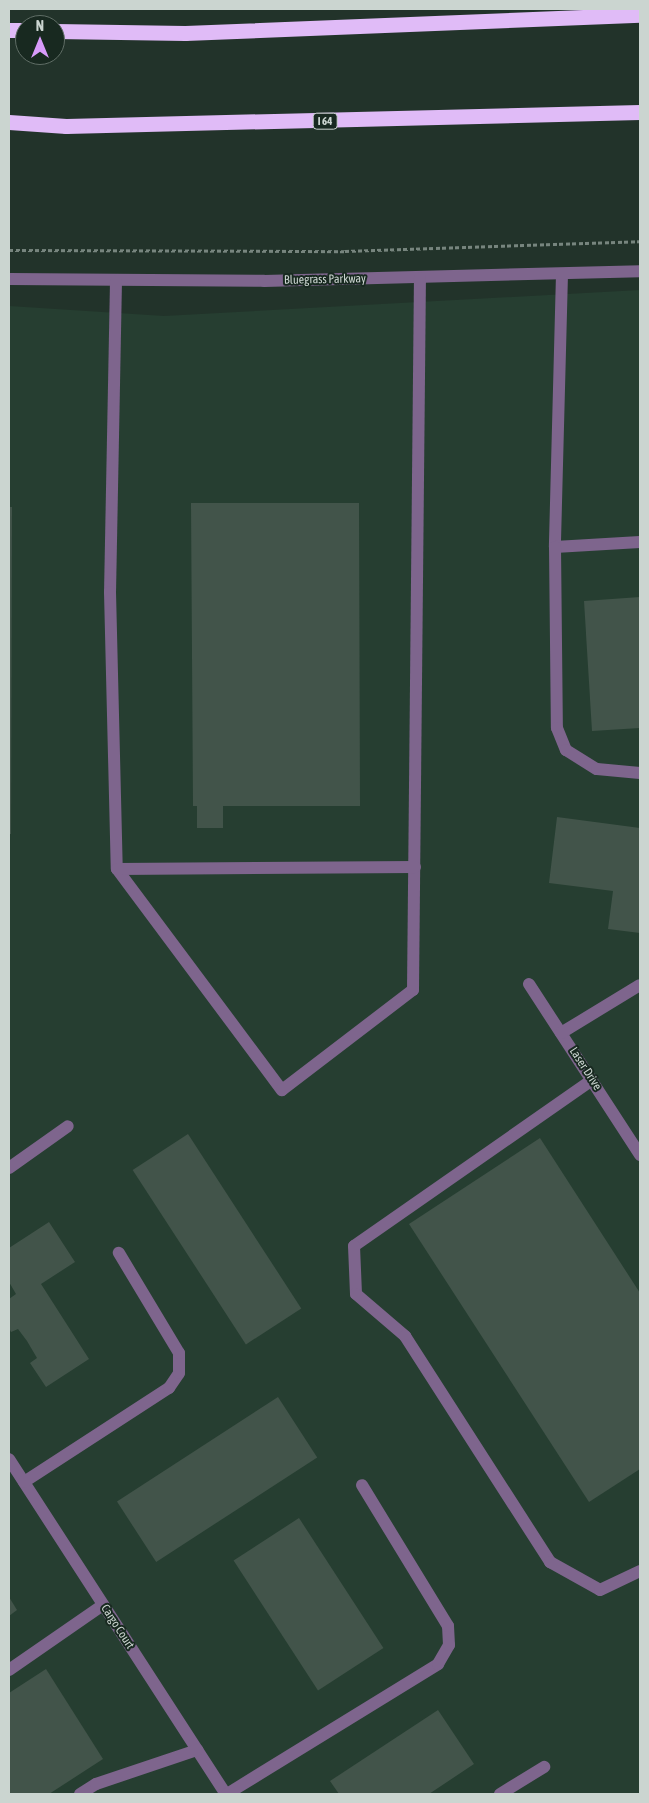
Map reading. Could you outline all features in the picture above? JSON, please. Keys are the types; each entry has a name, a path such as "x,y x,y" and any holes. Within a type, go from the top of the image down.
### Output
{"highway":[{"path":"65,31 185,34 640,15"},
{"name":"I 64","path":"9,122 76,125 640,112"}],"street":[{"name":"Bluegrass Parkway","path":"9,279 116,281 420,278 640,271"},
{"path":"562,274 555,547 557,728 566,750 597,769 640,773"},
{"path":"116,281 110,592 117,869 282,1090 413,990 420,278"},
{"path":"555,547 640,542"},
{"path":"117,869 415,867"},
{"name":"Laser Drive","path":"529,984 640,1154"},
{"path":"561,1033 640,985"},
{"path":"592,1080 354,1246 356,1294 405,1336 550,1562 600,1590 640,1571"},
{"path":"9,1168 68,1126"},
{"path":"24,1482 169,1388 179,1373 179,1353 119,1252"},
{"name":"Cargo Court","path":"9,1458 226,1794"},
{"path":"226,1794 438,1664 449,1645 448,1626 362,1485"},
{"path":"9,1670 103,1605"},
{"path":"80,1794 96,1784 197,1750"},
{"path":"500,1794 544,1767"}],"path":[{"path":"9,250 344,251 640,241"}],"shaded area":[{"path":"640,290 640,1794 9,1794 9,306 164,316"}],"building":[{"path":"191,503 359,503 360,806 223,806 223,828 197,828 197,806 193,806"},
{"path":"9,507 12,507 11,834 9,834"},
{"path":"640,597 640,728 592,731 584,601"},
{"path":"557,817 640,828 640,933 608,929 613,891 549,883"},
{"path":"188,1134 301,1308 246,1344 133,1170"},
{"path":"540,1138 640,1293 640,1469 589,1502 409,1224"},
{"path":"49,1222 75,1262 41,1284 89,1359 46,1387 30,1363 37,1358 27,1341 18,1329 11,1332 9,1328 9,1299 16,1294 9,1282 9,1248"},
{"path":"278,1397 317,1457 156,1562 117,1502"},
{"path":"299,1518 383,1648 318,1690 234,1560"},
{"path":"9,1597 17,1610 9,1616"},
{"path":"46,1669 103,1759 49,1794 9,1794 9,1693"},
{"path":"438,1710 474,1764 429,1794 339,1794 330,1781"}]}
